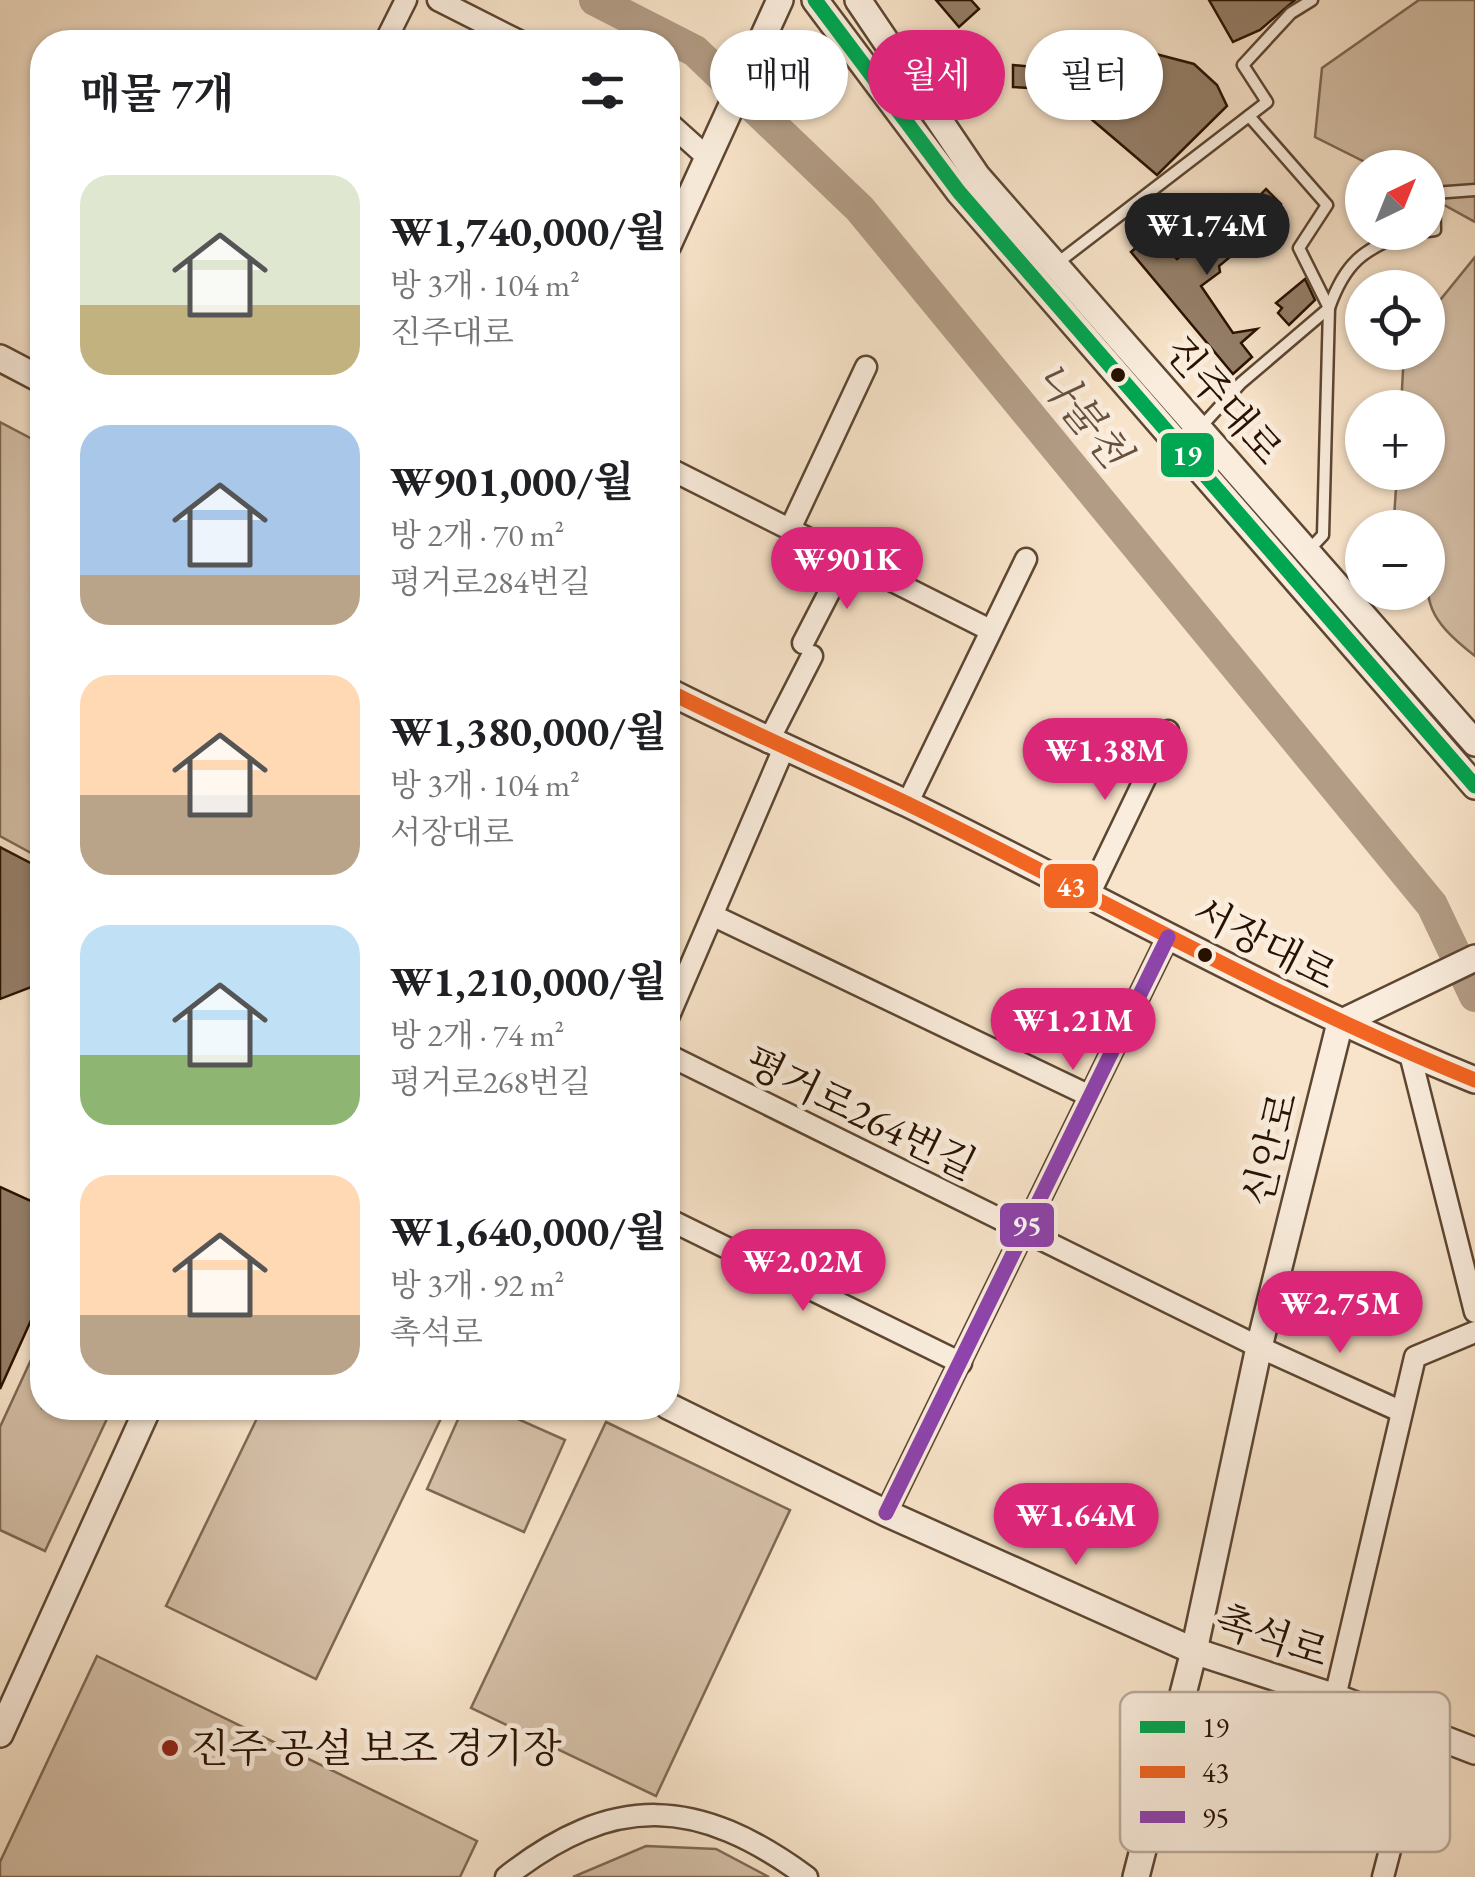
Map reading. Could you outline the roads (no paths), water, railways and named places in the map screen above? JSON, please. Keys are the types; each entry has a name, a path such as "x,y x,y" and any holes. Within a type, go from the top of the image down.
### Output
{"street":[{"path":"391,30 406,0"},
{"path":"438,0 497,30"},
{"name":"진주대로","path":"815,0 959,192 1475,786"},
{"name":"진주대로","path":"858,0 978,176 1475,743"},
{"path":"680,219 779,2"},
{"path":"680,129 712,147"},
{"path":"0,358 30,374"},
{"path":"790,529 866,367"},
{"path":"680,474 990,630"},
{"path":"680,991 714,916 807,649 846,558"},
{"path":"908,804 1026,559"},
{"name":"서장대로","path":"680,697 908,804 1340,1023 1475,1080"},
{"path":"1088,896 1168,731"},
{"path":"714,916 1090,1096"},
{"path":"886,1513 1168,937"},
{"path":"1340,1023 1475,958"},
{"name":"신안로","path":"1183,1692 1259,1347 1340,1023"},
{"path":"1410,1054 1475,1312"},
{"name":"평거로264번길","path":"680,1062 1259,1347 1400,1411"},
{"path":"680,1226 961,1363"},
{"path":"1336,1692 1415,1357 1475,1332"},
{"name":"촉석로","path":"680,1412 886,1513 1194,1651 1320,1692"},
{"path":"0,1734 143,1420"},
{"name":"촉석로","path":"1450,1742 1475,1751"},
{"path":"506,1877 559,1842 606,1820 653,1812 739,1834 807,1877"},
{"name":"신안로","path":"1136,1877 1142,1852"},
{"path":"1383,1877 1390,1852"}],"lane":[{"path":"1055,264 1267,102 1244,65 1291,13 1312,0"},
{"path":"1249,116 1326,205 1299,248 1329,308"},
{"path":"1445,192 1475,190"},
{"path":"1307,552 1323,535 1329,308 1341,274 1369,250"},
{"path":"1200,429 1241,383 1329,308"}],"waterway":[{"name":"나불천","path":"595,0 654,30"},
{"name":"나불천","path":"680,43 695,51 860,209 1432,905 1475,996"}],"place":[{"name":"진주 공설 보조 경기장","path":"170,1748"}]}
